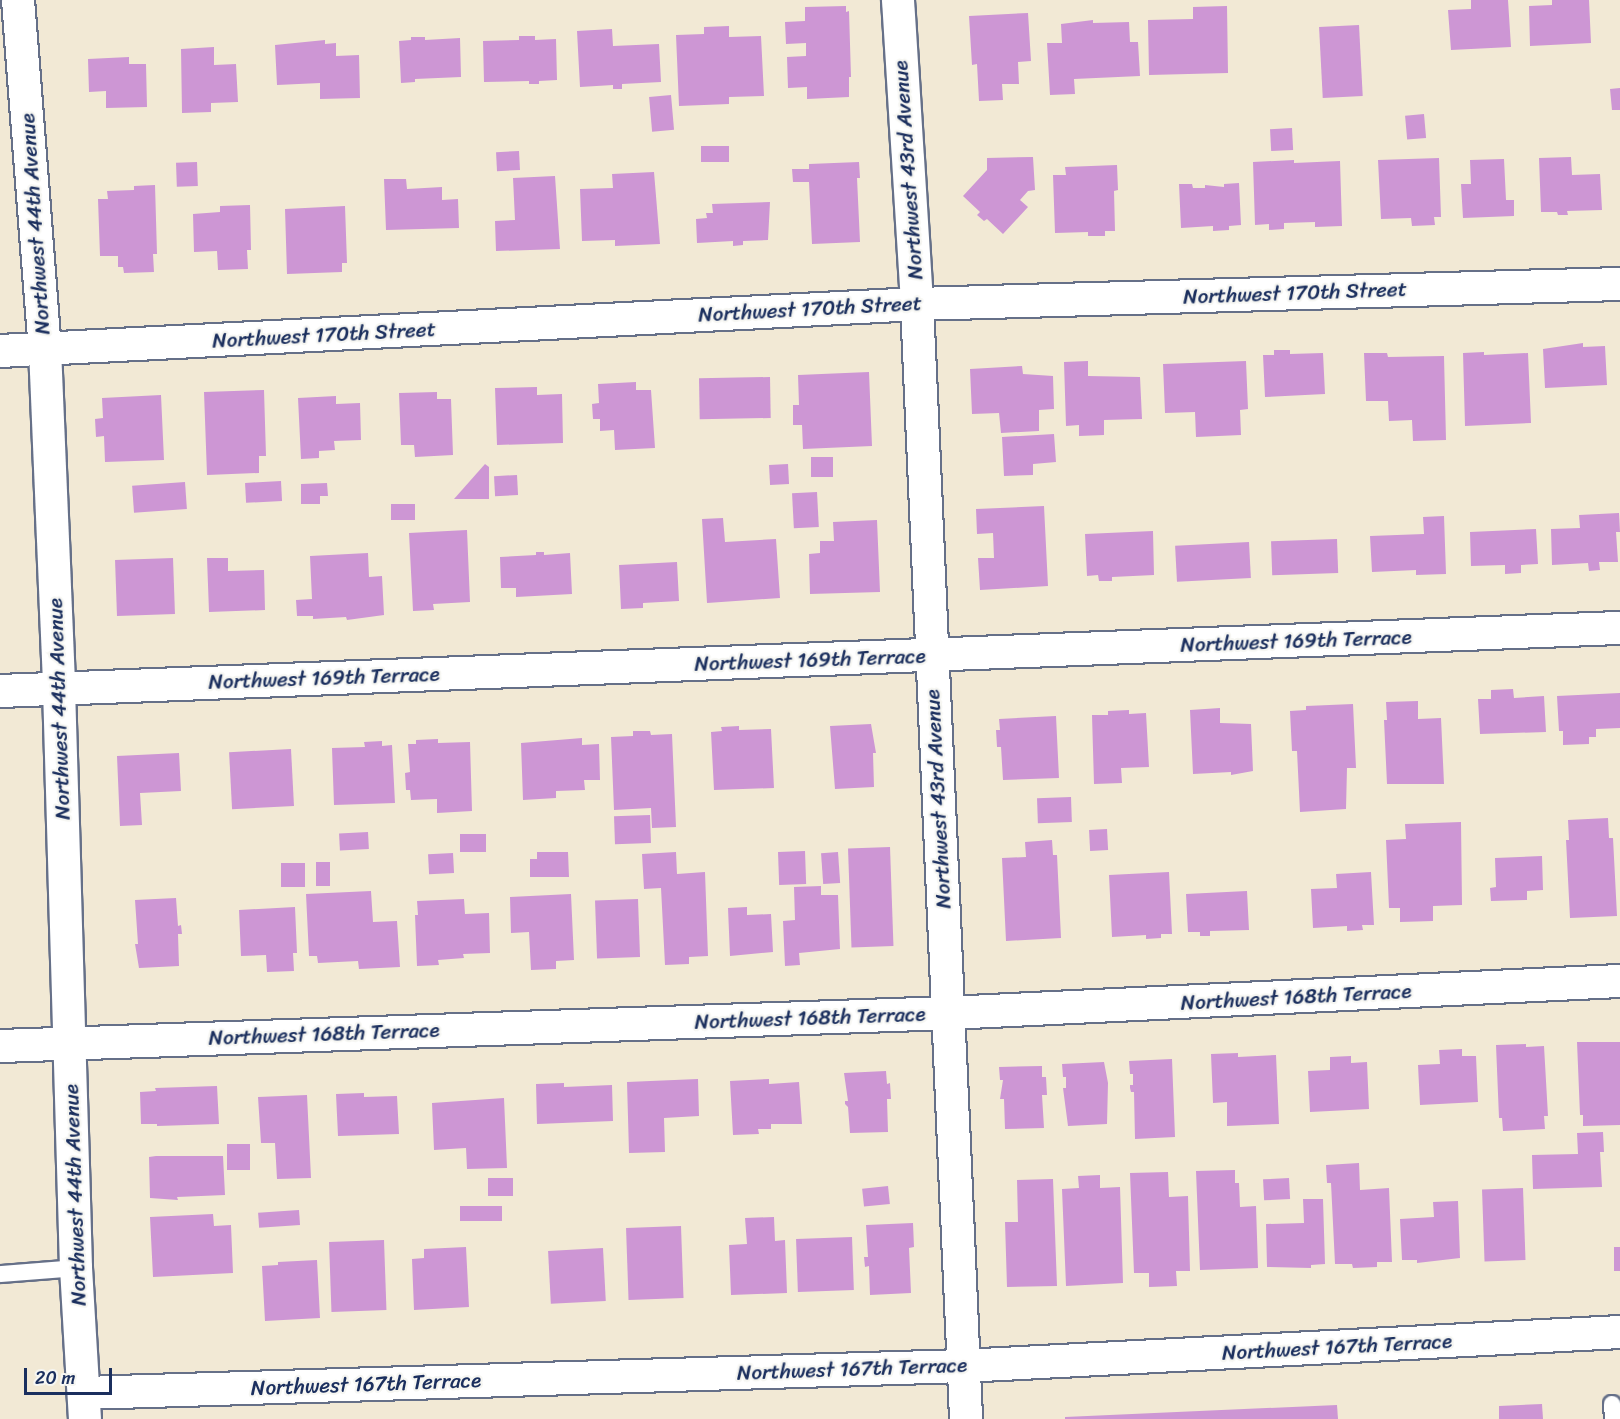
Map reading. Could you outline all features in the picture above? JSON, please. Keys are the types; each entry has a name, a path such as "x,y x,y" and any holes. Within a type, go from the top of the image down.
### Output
{"street":[{"name":"Northwest 44th Avenue","path":"18,0 45,349 59,688 76,1268 84,1406"},
{"name":"Northwest 43rd Avenue","path":"898,0 916,304 966,1419"},
{"name":"Northwest 170th Street","path":"0,351 916,304 1620,284"},
{"name":"Northwest 169th Terrace","path":"0,691 1620,628"},
{"name":"Northwest 168th Terrace","path":"0,1046 948,1014 1620,981"},
{"name":"Northwest 167th Terrace","path":"84,1406 1620,1332"}],"lane":[{"path":"0,1274 76,1268"}],"building":[{"path":"1471,0 1508,0 1511,47 1451,50 1448,10 1471,9"},
{"path":"1552,0 1589,0 1591,43 1530,46 1529,6 1552,5"},
{"path":"846,6 846,12 849,11 851,77 849,77 849,97 807,99 807,87 788,88 787,57 806,56 806,43 786,44 785,22 805,21 805,7"},
{"path":"1227,6 1228,73 1149,75 1148,20 1193,19 1193,7"},
{"path":"1028,13 1031,61 1018,62 1019,84 1002,84 1003,100 979,101 977,64 972,65 969,16"},
{"path":"1093,20 1093,23 1129,22 1130,42 1138,42 1140,76 1074,79 1075,94 1050,95 1047,43 1062,43 1061,24"},
{"path":"1359,25 1363,96 1323,98 1319,27"},
{"path":"729,26 729,37 761,36 764,96 729,97 729,104 679,106 676,35 704,34 704,27"},
{"path":"612,29 613,46 659,44 661,82 622,84 622,89 613,89 613,85 580,87 577,31"},
{"path":"519,36 535,36 535,40 556,39 557,80 539,81 539,84 529,84 529,81 484,82 483,41 519,40"},
{"path":"411,37 425,37 425,40 460,38 461,77 415,79 415,82 401,83 399,41 411,40"},
{"path":"325,40 325,44 336,43 336,56 359,55 360,98 320,99 320,83 277,85 275,45"},
{"path":"214,47 214,65 236,64 238,102 211,103 211,112 182,113 181,49"},
{"path":"129,57 129,64 146,64 147,107 106,108 106,91 89,92 88,59"},
{"path":"1620,88 1620,110 1612,110 1610,89"},
{"path":"671,95 674,130 652,132 649,97"},
{"path":"1424,114 1426,138 1407,140 1405,116"},
{"path":"1292,128 1293,150 1271,151 1270,129"},
{"path":"701,146 729,146 729,162 701,162"},
{"path":"519,151 520,170 497,171 496,152"},
{"path":"1033,157 1035,190 1028,191 1020,200 1028,207 1003,234 987,219 984,221 977,215 980,212 963,196 987,170 987,158"},
{"path":"1571,157 1572,175 1600,174 1602,210 1567,211 1568,215 1541,212 1539,158"},
{"path":"1439,158 1441,217 1434,217 1435,225 1412,226 1411,218 1381,219 1378,160"},
{"path":"1504,159 1506,200 1514,200 1514,216 1463,218 1461,184 1471,184 1470,160"},
{"path":"1294,160 1294,163 1340,161 1342,226 1315,227 1315,222 1284,223 1284,229 1269,230 1269,224 1255,225 1253,162"},
{"path":"197,162 198,186 177,187 176,163"},
{"path":"859,162 860,178 857,178 860,242 812,244 809,182 793,182 792,169 809,169 809,164"},
{"path":"1117,165 1118,190 1114,191 1115,231 1105,231 1105,236 1088,236 1088,232 1055,233 1053,175 1066,175 1065,167"},
{"path":"654,172 660,244 615,246 615,240 582,241 580,189 613,188 612,174"},
{"path":"555,176 560,249 496,251 495,221 515,220 513,178"},
{"path":"384,179 406,179 407,189 442,187 442,200 458,199 459,228 386,230"},
{"path":"1239,183 1241,225 1229,226 1229,230 1213,231 1213,226 1181,228 1179,184 1192,184 1193,188 1205,188 1205,185 1224,187 1224,184"},
{"path":"155,185 157,254 153,254 154,272 124,273 123,267 118,267 118,256 100,256 98,199 108,199 107,191 134,190 134,186"},
{"path":"770,202 768,240 743,241 743,245 733,246 733,241 697,243 696,219 707,218 706,213 713,213 712,204"},
{"path":"250,205 251,250 247,250 248,269 218,270 217,251 194,252 193,214 220,212 220,206"},
{"path":"345,206 347,263 342,263 342,272 287,274 285,209"},
{"path":"1583,343 1583,347 1605,346 1607,385 1545,388 1543,349"},
{"path":"1274,350 1290,350 1290,354 1323,353 1325,394 1265,397 1263,355 1274,355"},
{"path":"1484,352 1484,355 1528,353 1531,423 1465,426 1463,353"},
{"path":"1364,353 1387,353 1388,357 1444,356 1446,440 1413,441 1412,420 1389,421 1388,401 1366,401"},
{"path":"1088,361 1088,376 1140,377 1142,419 1104,420 1104,435 1079,436 1079,425 1066,426 1064,362"},
{"path":"1246,361 1248,409 1240,410 1241,435 1196,437 1195,412 1165,413 1163,364"},
{"path":"1022,366 1023,374 1053,376 1054,409 1039,410 1039,431 1001,433 999,413 972,414 970,369"},
{"path":"869,372 872,446 803,449 802,425 793,425 793,405 799,405 798,375"},
{"path":"770,377 771,418 700,419 699,378"},
{"path":"636,382 636,390 651,390 655,448 615,450 614,430 600,431 600,419 593,419 592,404 599,403 598,384"},
{"path":"537,387 537,395 562,394 563,443 497,445 495,388"},
{"path":"264,390 266,456 259,456 259,473 207,475 204,392"},
{"path":"437,392 437,399 451,399 453,455 415,457 414,445 401,445 399,393"},
{"path":"161,395 164,460 105,462 104,436 96,437 95,419 103,418 102,398"},
{"path":"336,396 336,404 360,403 361,440 334,441 335,450 319,451 319,458 301,459 298,398"},
{"path":"1054,434 1056,462 1033,464 1033,475 1004,476 1002,437"},
{"path":"811,457 833,457 833,477 811,477"},
{"path":"485,464 489,467 489,499 454,499"},
{"path":"788,464 789,484 770,485 769,465"},
{"path":"517,475 518,495 495,496 494,476"},
{"path":"281,481 282,501 246,503 245,483"},
{"path":"185,482 187,509 134,513 132,486"},
{"path":"327,483 328,496 320,496 320,504 301,504 301,484"},
{"path":"817,492 819,527 794,528 792,493"},
{"path":"391,504 415,504 415,520 391,520"},
{"path":"1044,506 1048,586 980,590 978,558 994,558 993,533 977,534 976,509"},
{"path":"1619,513 1620,532 1616,532 1618,562 1599,562 1600,570 1589,571 1588,563 1552,565 1551,529 1580,528 1579,515"},
{"path":"1444,516 1446,574 1416,575 1416,570 1372,572 1370,536 1424,534 1423,517"},
{"path":"723,518 725,542 776,539 780,598 707,603 702,519"},
{"path":"877,520 880,592 810,594 809,554 820,553 820,541 834,541 833,522"},
{"path":"1536,529 1538,564 1521,565 1521,573 1505,574 1505,565 1471,566 1470,532"},
{"path":"467,530 470,602 433,604 434,610 413,611 409,533"},
{"path":"1153,531 1154,575 1112,577 1112,581 1099,581 1098,575 1087,576 1085,534"},
{"path":"1337,539 1338,573 1272,575 1271,541"},
{"path":"1249,542 1251,578 1177,582 1175,546"},
{"path":"536,552 544,552 544,555 570,553 572,594 516,597 516,588 501,588 500,557 536,555"},
{"path":"368,553 369,577 382,576 384,615 347,620 346,617 313,619 313,616 297,616 296,600 312,599 310,556"},
{"path":"173,558 175,614 117,616 115,560"},
{"path":"207,558 228,558 228,571 264,570 265,610 209,612"},
{"path":"677,562 679,601 643,603 643,608 621,609 619,565"},
{"path":"1513,689 1514,698 1544,696 1546,732 1480,734 1478,699 1491,699 1491,690"},
{"path":"1620,693 1620,728 1596,729 1596,737 1589,737 1589,744 1563,745 1563,731 1559,731 1557,696"},
{"path":"1418,701 1418,719 1441,718 1444,784 1387,784 1384,720 1387,720 1386,702"},
{"path":"1353,704 1356,768 1347,768 1346,809 1300,812 1297,751 1292,751 1290,711 1306,710 1306,706"},
{"path":"1220,708 1220,723 1251,724 1253,771 1231,775 1231,772 1193,774 1190,710"},
{"path":"1129,710 1129,714 1146,713 1149,767 1121,768 1122,783 1094,784 1092,715 1108,715 1108,711"},
{"path":"1056,716 1059,778 1003,780 1001,747 997,747 996,730 1000,730 999,719"},
{"path":"871,724 876,753 873,753 874,787 835,789 830,726"},
{"path":"739,726 739,730 771,729 774,788 714,790 711,732 722,731 721,727"},
{"path":"633,731 650,731 651,735 672,734 676,827 652,828 651,808 614,810 611,737 633,736"},
{"path":"582,738 582,745 599,744 600,780 584,780 585,790 556,791 556,798 523,800 521,743"},
{"path":"438,739 438,743 470,742 472,811 437,813 437,799 411,800 410,790 406,790 405,773 410,772 408,744 416,744 416,740"},
{"path":"382,741 382,746 392,745 395,803 334,805 332,748 365,747 364,742"},
{"path":"291,749 294,806 232,809 229,752"},
{"path":"179,753 181,791 140,793 142,825 120,826 117,756"},
{"path":"1071,797 1072,822 1038,823 1037,798"},
{"path":"650,815 651,843 615,844 614,816"},
{"path":"1608,818 1609,838 1613,838 1617,916 1570,918 1566,840 1569,840 1568,820"},
{"path":"1461,822 1462,905 1433,906 1433,921 1400,922 1400,908 1389,908 1386,840 1406,839 1405,824"},
{"path":"1107,829 1108,850 1090,851 1089,830"},
{"path":"368,832 369,849 340,850 339,834"},
{"path":"460,834 486,834 486,852 460,852"},
{"path":"1052,840 1053,855 1057,855 1061,938 1006,941 1002,858 1026,857 1025,842"},
{"path":"890,847 893,946 851,947 848,848"},
{"path":"805,851 806,884 779,885 778,852"},
{"path":"537,852 568,852 569,877 530,877 530,859 537,859"},
{"path":"676,852 677,874 705,872 708,956 689,957 689,964 665,965 661,888 644,889 642,854"},
{"path":"838,852 840,883 823,884 821,853"},
{"path":"453,853 454,873 429,874 428,854"},
{"path":"1542,856 1543,890 1527,891 1527,900 1491,901 1490,888 1496,887 1495,858"},
{"path":"316,862 330,862 330,886 316,886"},
{"path":"281,863 305,863 305,887 281,887"},
{"path":"1169,872 1172,934 1161,934 1161,938 1146,939 1146,935 1112,937 1109,875"},
{"path":"1371,872 1374,925 1362,925 1363,930 1347,931 1347,926 1313,928 1311,889 1337,888 1336,874"},
{"path":"821,886 821,895 838,895 840,949 799,953 800,965 785,966 783,921 795,920 794,887"},
{"path":"371,891 373,922 397,921 400,967 359,969 358,961 318,963 317,956 309,956 306,894"},
{"path":"1247,891 1249,930 1210,931 1210,936 1200,936 1200,932 1188,932 1186,894"},
{"path":"571,894 574,960 556,961 556,969 531,970 529,932 511,933 510,897"},
{"path":"176,898 178,926 181,925 182,934 178,934 179,966 139,968 135,944 138,944 135,900"},
{"path":"464,899 465,914 489,913 490,953 463,954 464,958 438,960 439,965 417,966 415,915 418,915 417,901"},
{"path":"638,899 640,957 597,958 595,901"},
{"path":"295,907 297,953 293,953 294,971 267,972 266,955 241,956 239,910"},
{"path":"747,907 747,915 771,914 773,952 730,956 728,908"},
{"path":"1577,1042 1620,1042 1620,1125 1583,1126 1583,1115 1580,1115"},
{"path":"1526,1044 1526,1047 1544,1046 1548,1116 1544,1116 1545,1129 1503,1131 1502,1118 1499,1118 1496,1045"},
{"path":"1462,1049 1462,1056 1476,1056 1478,1102 1420,1105 1418,1065 1440,1064 1439,1050"},
{"path":"1238,1053 1238,1057 1276,1055 1279,1124 1227,1126 1227,1102 1213,1103 1211,1054"},
{"path":"1351,1056 1351,1063 1367,1062 1369,1109 1310,1112 1308,1071 1330,1070 1330,1057"},
{"path":"1172,1059 1175,1137 1135,1139 1134,1092 1131,1092 1130,1088 1130,1085 1133,1085 1133,1074 1130,1074 1129,1061"},
{"path":"1104,1062 1108,1083 1107,1124 1068,1126 1063,1088 1066,1088 1066,1077 1063,1077 1062,1064"},
{"path":"1042,1066 1042,1077 1046,1077 1047,1095 1042,1095 1044,1128 1005,1129 1004,1099 1000,1099 1003,1080 1000,1080 999,1067"},
{"path":"886,1071 887,1084 890,1083 891,1099 887,1099 888,1132 850,1133 848,1107 845,1104 845,1101 848,1101 844,1073"},
{"path":"698,1079 699,1116 664,1118 665,1152 629,1153 627,1082"},
{"path":"769,1079 769,1084 799,1082 802,1124 771,1124 771,1129 758,1129 759,1134 733,1135 730,1081"},
{"path":"564,1083 564,1087 612,1085 613,1121 537,1124 536,1084"},
{"path":"217,1086 219,1124 157,1126 157,1124 141,1124 140,1092 156,1091 155,1088"},
{"path":"364,1093 364,1097 397,1096 399,1134 338,1136 336,1094"},
{"path":"307,1095 311,1178 277,1179 275,1143 261,1143 258,1097"},
{"path":"504,1098 507,1168 467,1169 466,1148 434,1150 432,1103"},
{"path":"1603,1132 1604,1152 1600,1152 1602,1187 1533,1189 1532,1155 1578,1154 1577,1133"},
{"path":"227,1144 250,1144 250,1170 227,1170"},
{"path":"223,1156 225,1195 177,1197 178,1200 150,1198 149,1157"},
{"path":"1359,1163 1360,1190 1389,1188 1392,1262 1377,1262 1377,1267 1353,1268 1352,1264 1335,1264 1331,1183 1327,1183 1326,1165"},
{"path":"1235,1170 1235,1183 1239,1183 1240,1207 1256,1206 1258,1268 1200,1270 1196,1171"},
{"path":"1168,1172 1169,1197 1188,1196 1190,1271 1176,1271 1177,1286 1149,1287 1149,1273 1134,1273 1130,1173"},
{"path":"1100,1175 1100,1188 1120,1187 1123,1283 1066,1286 1062,1189 1079,1188 1078,1176"},
{"path":"488,1178 513,1178 513,1196 488,1196"},
{"path":"1289,1178 1290,1199 1264,1200 1263,1179"},
{"path":"1053,1179 1057,1286 1007,1287 1005,1222 1018,1222 1017,1180"},
{"path":"888,1186 890,1204 864,1207 862,1189"},
{"path":"1523,1188 1526,1260 1485,1261 1482,1189"},
{"path":"1303,1199 1323,1199 1325,1264 1311,1265 1311,1268 1267,1267 1266,1224 1304,1223"},
{"path":"1458,1201 1460,1258 1417,1263 1417,1260 1402,1260 1400,1219 1434,1217 1433,1202"},
{"path":"460,1206 502,1206 502,1221 460,1221"},
{"path":"299,1210 300,1225 259,1228 258,1213"},
{"path":"213,1214 214,1226 231,1225 233,1273 153,1277 150,1217"},
{"path":"774,1217 775,1241 785,1240 787,1293 731,1295 729,1245 747,1244 745,1218"},
{"path":"913,1223 914,1247 909,1248 911,1293 870,1295 869,1266 865,1267 864,1257 868,1257 866,1225"},
{"path":"681,1226 684,1298 629,1300 626,1228"},
{"path":"852,1237 854,1290 798,1292 796,1239"},
{"path":"384,1240 386,1310 331,1312 329,1242"},
{"path":"466,1247 469,1307 414,1310 412,1259 424,1258 424,1249"},
{"path":"1614,1247 1620,1247 1620,1271 1614,1271"},
{"path":"603,1248 606,1301 551,1304 548,1251"},
{"path":"317,1260 320,1318 265,1321 262,1266 278,1265 278,1262"},
{"path":"1542,1404 1543,1419 1499,1419 1499,1406"},
{"path":"1337,1405 1338,1419 1065,1419 1065,1417"}]}
